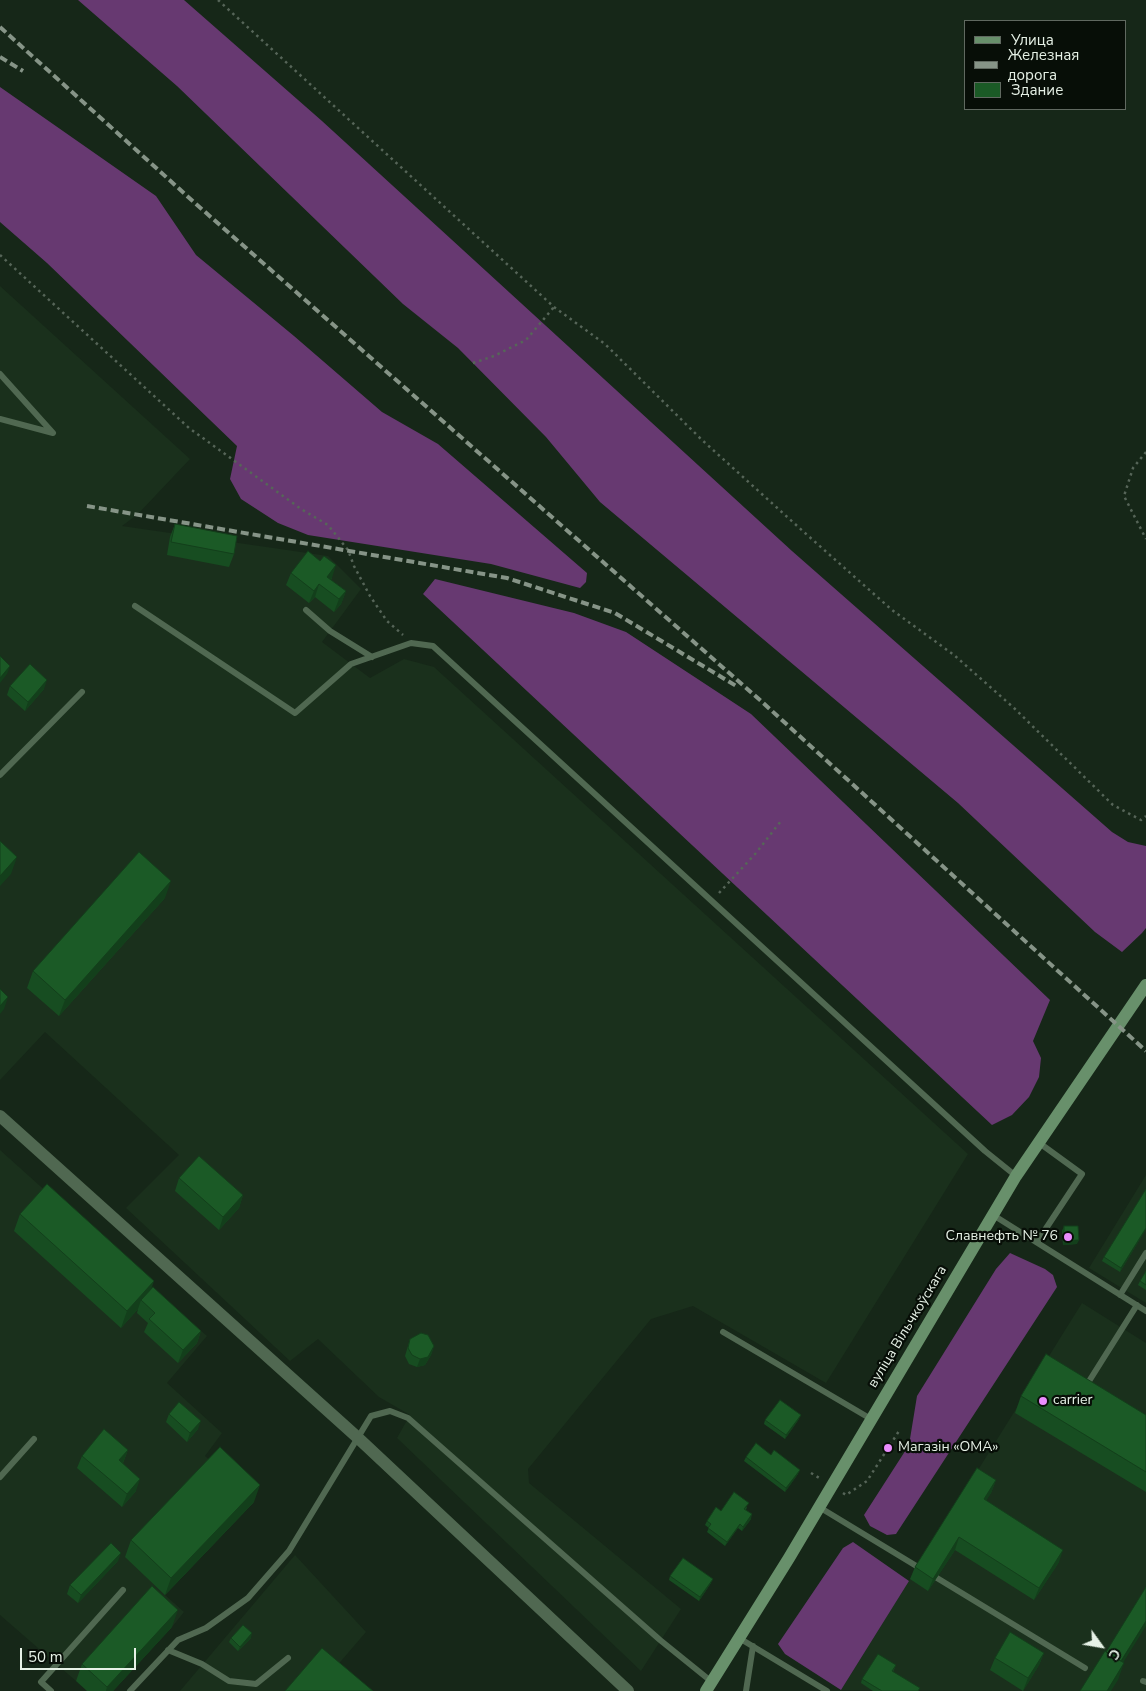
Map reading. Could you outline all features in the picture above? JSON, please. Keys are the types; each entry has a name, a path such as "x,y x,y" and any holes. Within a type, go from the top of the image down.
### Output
{"main road":[{"name":"вуліца Вільчкоўскага","path":"709,1687 819,1507 1016,1176 1146,985"}],"street":[{"path":"0,1116 357,1437 628,1691"}],"lane":[{"path":"0,374 53,433 0,419"},
{"path":"134,606 295,713 351,664 411,643 433,646 712,899 985,1151 1016,1176"},
{"path":"306,610 330,631 372,657"},
{"path":"0,774 82,692"},
{"path":"1037,1242 1082,1174 1038,1142"},
{"path":"993,1215 1146,1311"},
{"path":"1120,1295 1145,1256"},
{"path":"1086,1386 1136,1305"},
{"path":"723,1332 871,1419"},
{"path":"130,1691 178,1640 206,1628 248,1598 289,1551 371,1416 390,1411 408,1418 660,1640 709,1687"},
{"path":"0,1477 34,1439"},
{"path":"819,1507 918,1567"},
{"path":"936,1578 1086,1668"},
{"path":"51,1691 41,1682 123,1590"},
{"path":"739,1638 827,1691"},
{"path":"746,1691 753,1646"},
{"path":"168,1650 202,1664 228,1681 256,1684 288,1658"}],"path":[{"path":"218,0 554,307 605,344 702,440 892,610 967,667 1014,708 1113,805 1141,820 1146,816"},
{"path":"0,255 189,428 301,509 328,525 348,550 370,596 387,620 411,643"},
{"path":"473,363 494,356 526,340 554,307"},
{"path":"1146,452 1133,468 1124,496 1146,539"},
{"path":"712,899 756,853 781,821"},
{"path":"811,1473 846,1495 867,1481 899,1431"}],"shaded area":[{"path":"78,0 184,0 322,121 792,551 1112,832 1128,842 1146,846 1146,928 1142,933 1122,952 1095,932 958,803 600,502 546,437 458,348 403,304 177,86"},
{"path":"0,87 156,196 196,255 382,412 438,444 587,573 586,582 580,588 491,564 308,535 278,523 241,499 230,479 237,446 47,263 0,222"},
{"path":"0,286 190,459 138,514 122,526 328,556 361,589 322,642 370,678 404,659 434,667 968,1154 826,1383 693,1306 651,1319 528,1469 529,1483 681,1609 641,1671 397,1438 410,1415 379,1397 318,1339 290,1361 126,1208 179,1155 45,1032 0,1080"},
{"path":"435,579 574,613 626,632 751,714 1050,1000 1033,1041 1041,1058 1039,1077 1029,1097 1012,1115 992,1125 423,594"},
{"path":"0,1150 207,1336 167,1383 222,1433 205,1456 254,1502 165,1595 184,1612 172,1627 76,1681 0,1615"},
{"path":"1146,1175 1146,1303 1089,1268"},
{"path":"1010,1253 1045,1269 1053,1275 1057,1287 896,1534 887,1535 870,1526 864,1515 909,1445 917,1396 996,1269"},
{"path":"1082,1303 1146,1343 1146,1691 841,1690"},
{"path":"853,1542 909,1581 841,1690 785,1654 778,1644 843,1548"},
{"path":"295,1555 366,1632 329,1675 347,1691 180,1691"}],"building":[{"path":"175,524 237,536 234,554 171,542"},
{"path":"308,551 320,561 324,556 336,565 327,577 346,591 339,599 319,584 314,591 291,573"},
{"path":"0,656 10,666 0,678"},
{"path":"30,664 47,680 28,702 10,686"},
{"path":"0,841 17,857 0,876"},
{"path":"139,852 171,881 65,1000 33,971"},
{"path":"0,989 8,997 0,1006"},
{"path":"199,1156 243,1195 223,1217 179,1178"},
{"path":"47,1184 154,1281 127,1311 20,1214"},
{"path":"1146,1189 1146,1228 1121,1268 1104,1257"},
{"path":"1064,1226 1078,1226 1079,1240 1064,1241"},
{"path":"1146,1271 1146,1285 1140,1281"},
{"path":"153,1287 201,1331 183,1350 149,1319 155,1313 141,1300"},
{"path":"421,1333 428,1335 434,1346 428,1357 420,1359 412,1355 408,1348 410,1339"},
{"path":"1046,1354 1146,1415 1146,1472 1021,1396"},
{"path":"780,1400 801,1415 786,1435 765,1420"},
{"path":"179,1402 201,1421 190,1433 169,1414"},
{"path":"104,1429 128,1450 119,1460 140,1479 127,1494 82,1456"},
{"path":"756,1443 771,1455 774,1450 800,1470 786,1488 746,1457"},
{"path":"220,1447 260,1485 171,1578 131,1540"},
{"path":"977,1468 996,1480 984,1499 1063,1550 1039,1588 959,1537 933,1579 915,1567"},
{"path":"734,1492 749,1503 744,1509 752,1514 743,1527 740,1524 727,1542 708,1528 711,1524 707,1521 716,1507 721,1511"},
{"path":"111,1543 121,1553 81,1595 70,1585"},
{"path":"683,1558 713,1579 700,1597 670,1576"},
{"path":"152,1586 178,1610 107,1687 82,1664"},
{"path":"1146,1587 1146,1621 1121,1661 1106,1652"},
{"path":"243,1625 252,1633 240,1647 231,1638"},
{"path":"1010,1632 1044,1653 1028,1678 995,1658"},
{"path":"322,1648 373,1691 285,1691"},
{"path":"1105,1651 1124,1663 1107,1691 1080,1691"},
{"path":"878,1654 896,1665 892,1671 920,1688 918,1691 882,1691 862,1679"}],"railway":[{"path":"0,27 196,204 761,701 1146,1051"},
{"path":"0,57 23,71"},
{"path":"87,506 507,578 615,613 738,687"}],"place":[{"name":"Славнефть № 76","path":"1068,1237"},
{"name":"carrier","path":"1043,1401"},
{"name":"Магазін «ОМА»","path":"888,1448"}]}
